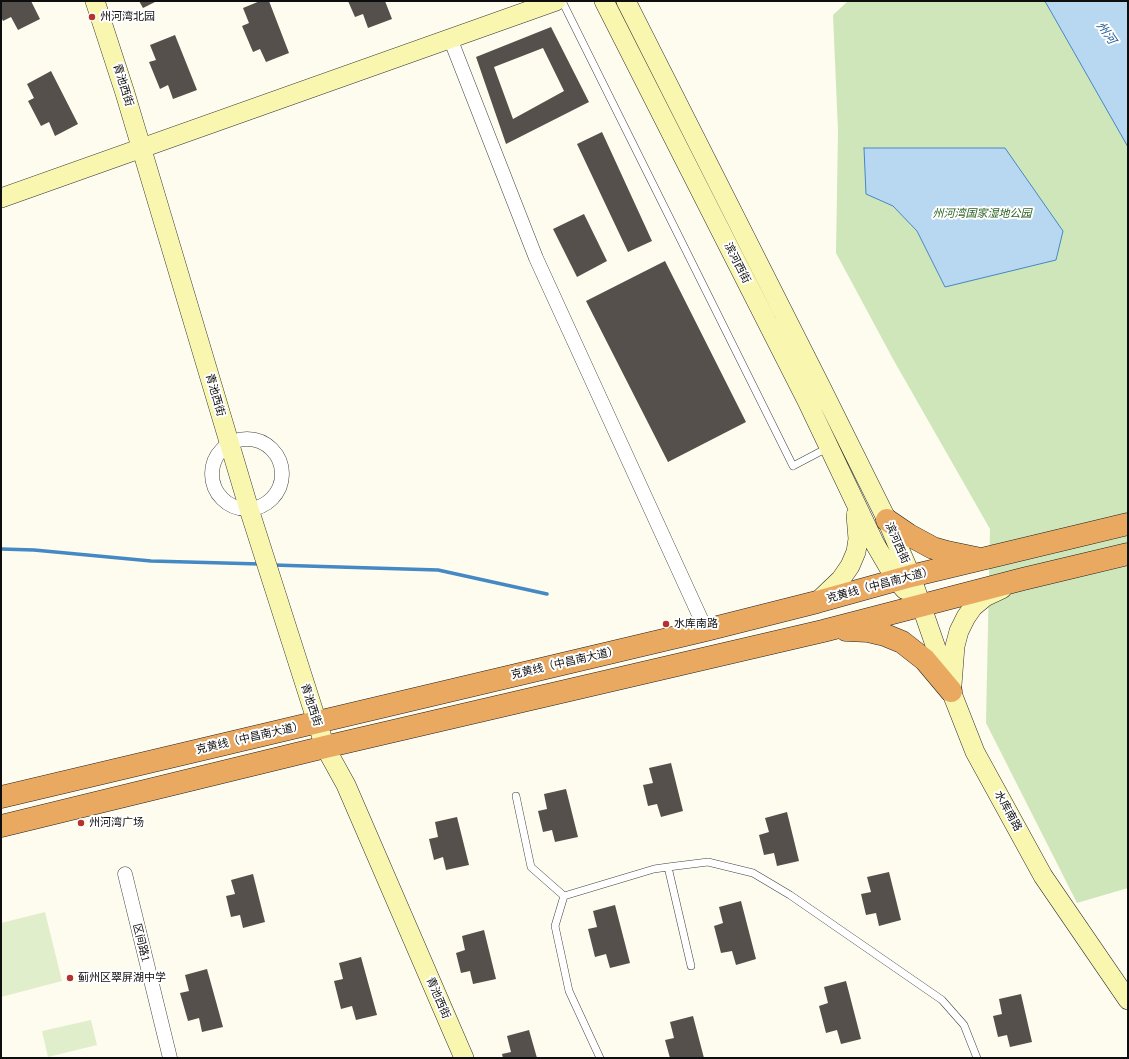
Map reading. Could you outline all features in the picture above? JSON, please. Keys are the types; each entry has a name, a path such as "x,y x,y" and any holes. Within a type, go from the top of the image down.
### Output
{"highway":[{"path":"887,520 909,535 933,548 983,559"},
{"name":"克黄线（中昌南大道）","path":"1,797 706,630 817,602 903,578 1128,524"},
{"path":"1,826 330,746 823,631 920,605 1128,554"},
{"path":"823,631 868,631 885,635 902,642 925,660 951,691"}],"main road":[{"name":"青池西街","path":"95,1 146,147"},
{"name":"青池西街","path":"104,1 234,443 330,746 464,1058"},
{"path":"1,198 556,1"},
{"name":"滨河西街","path":"604,1 830,446 875,544 903,578 920,605"},
{"name":"滨河西街","path":"626,1 887,520 903,578"},
{"path":"817,602 841,578 850,566 856,552 858,525 853,496"},
{"path":"951,691 959,631 966,617 973,607 985,597 1023,579"},
{"name":"水库南路","path":"920,605 975,752 1043,876 1128,1000"}],"street":[{"path":"450,38 536,258 706,630"},
{"path":"244,439 256,441 266,445 274,453 280,463 280,485 274,495 266,503 254,508 233,507 223,500 216,491 212,480 212,468 216,457 224,448 244,439"},
{"name":"区间路1","path":"124,874 170,1058"}],"lane":[{"path":"562,1 793,466 830,446"},
{"path":"516,796 531,867 564,896"},
{"path":"564,896 654,869 708,862 753,873 790,895 942,1000 964,1025 977,1058"},
{"path":"668,867 691,966"},
{"path":"564,896 555,926 570,991 600,1058"}],"green space":[{"name":"州河湾国家湿地公园","path":"848,1 1128,1 1128,888 1077,903 986,723 990,529 893,359 836,253 838,131 833,15"},
{"path":"45,912 62,981 1,997 1,923"},
{"path":"91,1020 97,1045 48,1057 42,1031"}],"water":[{"name":"州河","path":"1044,1 1128,1 1128,147 1046,3"},
{"path":"864,148 1005,148 1063,231 1056,260 945,287 917,231 893,206 866,194"}],"building":[{"path":"1,1 31,1 40,19 18,30 11,17 3,21 1,17"},
{"path":"139,1 157,1 143,8"},
{"path":"260,1 269,1 289,53 266,62 260,49 253,52 242,26 249,23 243,8"},
{"path":"348,1 385,1 392,19 368,28 363,14 355,17"},
{"path":"551,27 589,102 506,144 476,57","holes":["543,48 564,91 513,119 494,67"]},
{"path":"175,35 197,90 173,99 168,85 160,89 149,62 156,60 150,45"},
{"path":"51,71 78,124 55,136 49,122 41,126 28,101 34,98 27,84"},
{"path":"602,132 652,241 628,252 577,144"},
{"path":"584,214 607,261 577,277 553,229"},
{"path":"665,261 746,422 668,462 586,301"},
{"path":"671,763 683,811 661,817 657,804 648,806 643,785 653,783 649,768"},
{"path":"566,789 578,837 555,842 552,830 543,832 538,811 547,809 544,794"},
{"path":"787,812 799,861 777,866 774,853 764,855 759,835 769,832 765,818"},
{"path":"457,817 469,865 446,870 443,857 434,860 429,839 438,837 435,822"},
{"path":"889,872 901,920 879,926 876,913 866,915 861,894 871,892 867,877"},
{"path":"253,874 265,922 243,928 240,915 231,917 226,896 235,894 231,880"},
{"path":"741,901 756,959 736,965 732,951 721,953 714,926 723,923 719,907"},
{"path":"615,905 630,963 610,968 606,954 595,957 588,929 597,927 593,911"},
{"path":"484,930 496,979 473,984 470,971 461,973 456,953 465,950 462,936"},
{"path":"361,957 377,1015 356,1020 352,1006 341,1009 334,981 343,979 339,963"},
{"path":"207,969 223,1027 202,1032 199,1018 188,1021 180,993 189,991 185,975"},
{"path":"846,981 861,1039 841,1044 837,1030 826,1033 819,1006 828,1003 824,987"},
{"path":"1021,994 1032,1042 1010,1047 1007,1035 998,1037 993,1016 1002,1014 999,999"},
{"path":"693,1016 704,1058 670,1058 665,1040 674,1038 670,1022"},
{"path":"529,1030 537,1058 503,1058 502,1054 511,1052 507,1036"}],"waterway":[{"path":"1,549 34,550 151,561 260,564"},
{"path":"273,565 438,570 547,594"}],"place":[{"name":"州河湾北园","path":"92,17"},
{"name":"水库南路","path":"666,624"},
{"name":"州河湾广场","path":"81,823"},
{"name":"蓟州区翠屏湖中学","path":"70,978"}]}
